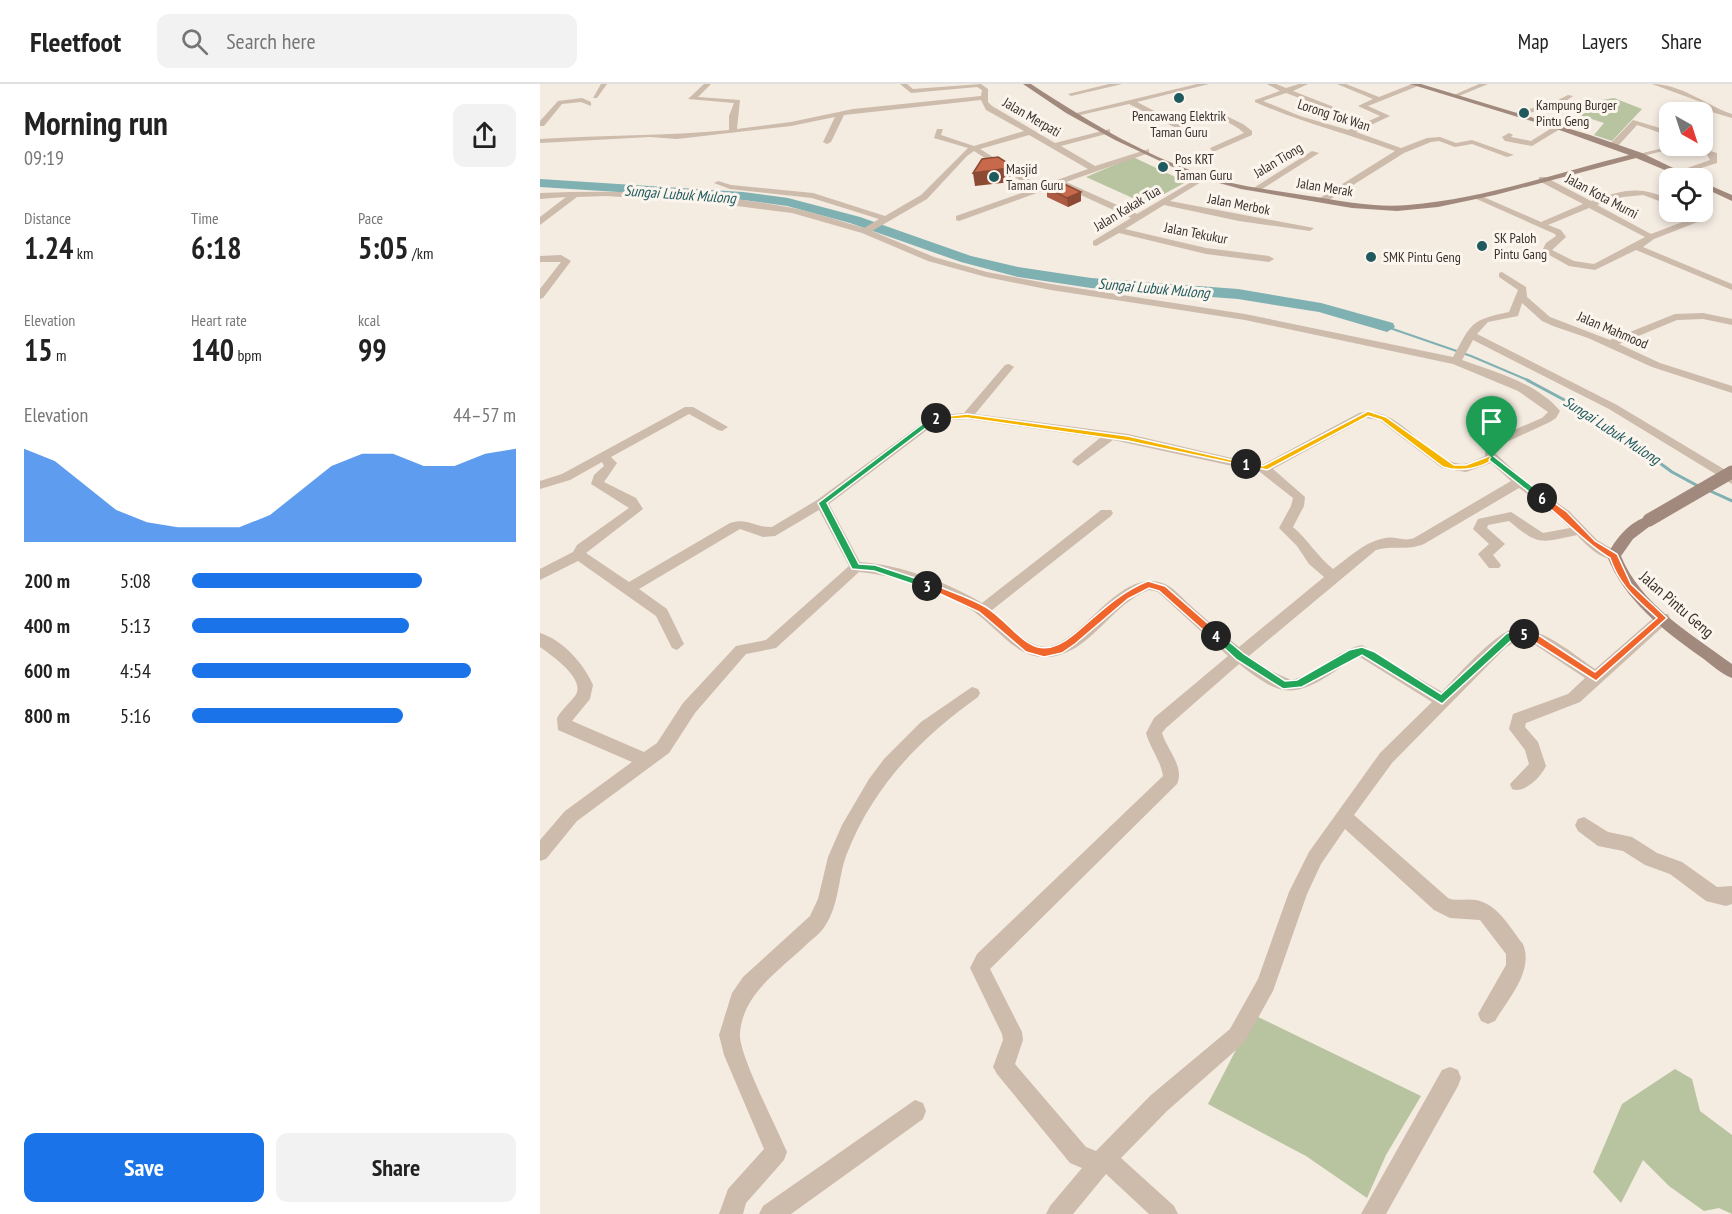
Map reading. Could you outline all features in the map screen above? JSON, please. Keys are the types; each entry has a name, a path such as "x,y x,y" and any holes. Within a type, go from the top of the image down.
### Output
{"street":[{"path":"595,97 604,84"},
{"path":"708,84 692,99 738,101 733,116 733,132"},
{"name":"Jalan Merpati","path":"903,84 911,91 969,86 985,89 984,98 989,108 1094,169"},
{"name":"Jalan Merak","path":"1026,84 1107,131 1203,177 1256,189 1360,207 1392,208 1476,197 1639,155"},
{"path":"1071,94 1119,84"},
{"path":"1153,84 1169,93"},
{"path":"1076,114 1206,84"},
{"name":"Lorong Tok Wan","path":"1270,84 1336,111"},
{"path":"1286,90 1305,84"},
{"path":"1340,84 1352,88 1354,92 1378,99"},
{"path":"1352,88 1364,84"},
{"path":"1348,132 1385,117 1362,106 1415,84 1561,126 1614,145 1666,168"},
{"path":"1457,95 1485,84"},
{"path":"1655,84 1690,96 1706,103 1707,108 1732,116"},
{"name":"Lorong Tok Wan","path":"1286,90 1257,101 1298,118 1348,132 1401,151"},
{"path":"1519,113 1556,104 1570,96"},
{"path":"1680,99 1690,96"},
{"path":"540,141 650,135 677,137 733,132 840,115 984,98"},
{"path":"540,134 541,124 560,102 582,100 588,104"},
{"path":"1131,102 1179,126"},
{"path":"1170,121 1213,114 1237,123 1249,133 1214,150"},
{"path":"827,142 840,115"},
{"path":"1614,145 1636,122 1659,130"},
{"path":"1509,135 1506,137 1508,139 1532,144 1561,126"},
{"path":"940,131 936,135 940,138 974,148 1041,190"},
{"path":"1054,146 1107,131"},
{"path":"865,231 924,196 957,160 974,148 1030,132"},
{"path":"1323,200 1401,151 1435,139 1455,145 1472,142 1510,155"},
{"path":"959,218 1146,151"},
{"path":"1639,155 1659,151"},
{"name":"Jalan Tiong","path":"1256,189 1315,153"},
{"path":"1695,168 1714,161 1716,158 1713,154"},
{"name":"Jalan Kakak Tua","path":"1096,243 1203,177"},
{"name":"Jalan Kota Murni","path":"1542,179 1651,237"},
{"path":"718,183 729,187 813,196 885,220"},
{"path":"1061,183 1138,218"},
{"path":"1713,189 1732,198"},
{"path":"1543,224 1636,192 1659,198"},
{"path":"540,196 606,193 769,207 817,217 865,231 935,260 974,272 1057,288 1119,295 1282,323 1457,358 1540,399 1554,411 1552,416 1490,445 1487,450 1492,458 1519,482 1564,514 1592,543 1614,556 1627,535 1732,472"},
{"path":"540,222 563,202 580,195"},
{"path":"1476,197 1543,224 1561,235 1546,248 1550,254 1579,266 1595,267 1636,248 1651,237 1690,222"},
{"name":"Jalan Merbok","path":"1164,202 1239,218 1310,228"},
{"name":"Jalan Tekukur","path":"1118,230 1206,251 1269,259"},
{"path":"1636,248 1732,287"},
{"path":"540,259 561,258 567,261 540,296"},
{"name":"Jalan Mahmood","path":"1502,274 1523,289 1522,298 1546,319 1656,365 1732,390"},
{"path":"1720,282 1732,278"},
{"path":"1457,358 1474,329 1485,320 1514,314 1516,304 1522,298"},
{"path":"1610,344 1661,321 1687,315 1732,322"},
{"path":"1468,338 1561,379 1604,402 1732,480"},
{"path":"967,416 1009,367"},
{"path":"540,485 566,477 604,458 688,409 722,427"},
{"path":"1264,469 1368,414 1383,418 1453,468 1467,468 1492,458"},
{"path":"629,590 730,528 741,524 756,531 775,531 822,503 938,416 967,416 1110,436 1264,469 1299,497 1298,510 1287,523 1286,528 1302,543 1314,561 1333,577"},
{"path":"1078,462 1110,436"},
{"path":"540,575 579,555 582,548 637,509 631,501 597,484 598,478 611,466 611,463 604,458"},
{"path":"1166,1214 1102,1161 1078,1155 1004,1067 1013,1040 1012,1032 980,968 984,961 1165,786 1172,771 1156,745 1154,733 1160,723 1371,547 1388,542 1409,545 1419,542 1519,482"},
{"path":"822,503 856,567"},
{"path":"982,610 1106,513"},
{"path":"1494,565 1485,554 1498,544 1480,529 1483,522 1511,516 1534,535 1543,538 1580,530"},
{"path":"579,555 662,613 677,644"},
{"name":"Jalan Pintu Geng","path":"1614,556 1620,574 1628,586 1663,618 1732,672"},
{"path":"856,567 890,573 948,593 982,610 1029,650 1044,653 1058,650 1071,642 1131,593 1148,585 1155,585 1162,588 1240,657 1288,686 1299,684 1352,653 1367,652 1442,700"},
{"path":"540,853 548,847 571,816 663,748 689,708 741,650 771,644 856,567"},
{"path":"1518,784 1538,766 1532,747 1517,729 1519,719 1574,698 1663,618"},
{"path":"1058,1214 1102,1161 1159,1103 1237,1036 1266,984 1298,892 1315,858 1386,758 1442,700 1500,644 1517,633 1536,638 1596,677"},
{"path":"540,639 580,672 585,694 582,701 566,715 564,725 646,761"},
{"path":"731,1214 736,1197 776,1152 734,1055 729,1035 739,1000 750,984 817,922 825,911 836,860 858,811 877,777 921,730 972,693"},
{"path":"1343,816 1442,904 1455,910 1480,910 1490,918 1513,946 1518,957 1516,967 1488,1014"},
{"path":"1584,825 1604,840 1626,843 1651,859 1676,868 1713,895 1726,897 1732,895"},
{"path":"1373,1214 1450,1078"},
{"path":"771,1214 915,1111"}],"green space":[{"path":"1614,98 1642,109 1612,141 1594,135 1604,123 1579,115 1601,108 1590,102"},
{"path":"1133,157 1186,182 1146,204 1086,177"},
{"path":"1254,1015 1421,1096 1386,1155 1367,1198 1306,1156 1208,1104"},
{"path":"1675,1069 1692,1079 1700,1111 1732,1135 1732,1214 1719,1208 1704,1211 1669,1186 1643,1160 1621,1203 1593,1172 1622,1104"}],"building":[{"path":"998,157 1006,162 1009,168 973,173 982,159"},
{"path":"1060,182 1081,192 1067,198 1047,188"}],"waterway":[{"name":"Sungai Lubuk Mulong","path":"540,183 743,196 788,202 855,220 966,259 1018,272 1091,283 1238,294 1321,308 1387,327"},
{"name":"Sungai Lubuk Mulong","path":"1387,327 1471,356 1530,381"},
{"name":"Sungai Lubuk Mulong","path":"1527,380 1600,419 1672,472 1698,486"},
{"name":"Sungai Lubuk Mulong","path":"1708,490 1732,501"}],"place":[{"name":"Pencawang Elektrik Taman Guru","path":"1179,98"},
{"name":"Kampung Burger Pintu Geng","path":"1524,113"},
{"name":"Pos KRT Taman Guru","path":"1163,167"},
{"name":"Masjid Taman Guru","path":"994,177"},
{"name":"SK Paloh Pintu Gang","path":"1482,246"},
{"name":"SMK Pintu Geng","path":"1371,257"}],"route":[{"path":"1363,414 1372,414 1383,418 1453,468 1467,468 1492,458 1519,482 1564,514 1592,543 1614,556 1620,574 1628,586 1663,618 1596,677 1536,638 1517,633 1500,644 1442,700 1372,654 1362,651 1352,653 1299,684 1283,685 1240,657 1162,588 1152,585 1137,589 1125,597 1058,650 1044,653 1029,650 982,610 948,593 875,568 856,567 822,503 929,422 942,415 967,416 1128,438 1220,457 1264,469 1363,414"}]}
